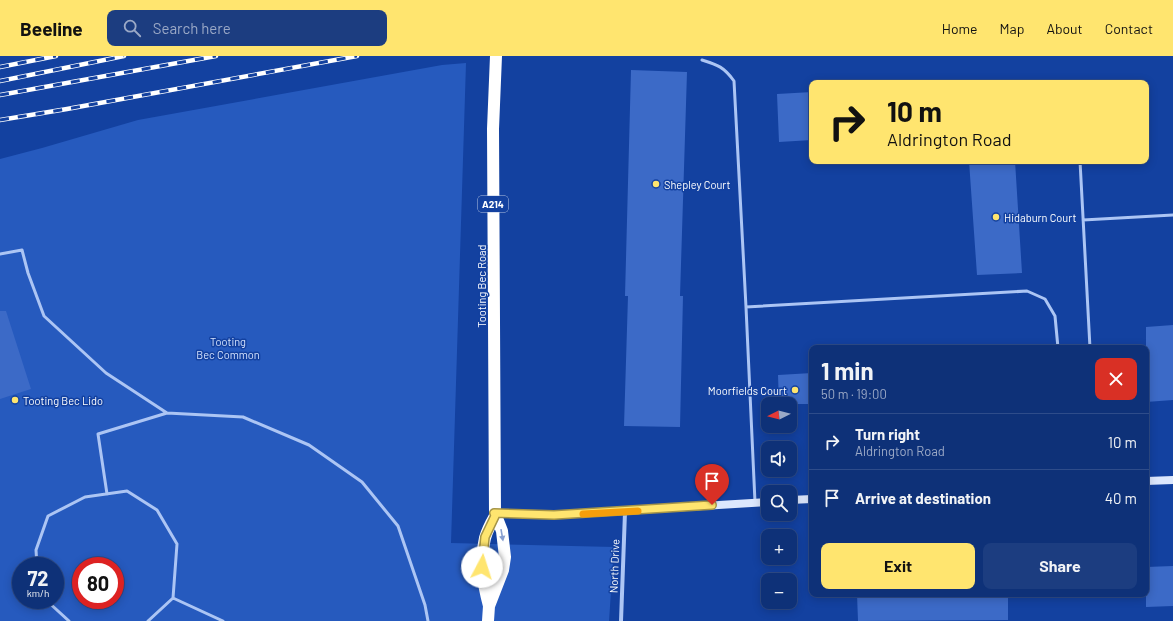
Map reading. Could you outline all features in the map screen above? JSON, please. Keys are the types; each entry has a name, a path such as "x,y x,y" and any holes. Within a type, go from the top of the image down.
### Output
{"highway":[{"name":"Tooting Bec Road","path":"488,621 490,606 503,570 505,557 502,531 495,514 493,129 496,56"},
{"name":"Tooting Bec Road","path":"490,606 483,582 482,555 485,537 495,514"}],"street":[{"path":"1149,481 1173,480"},
{"path":"797,500 809,499"},
{"path":"495,514 554,515 625,512 761,502"},
{"name":"North Drive","path":"621,621 625,512"}],"lane":[{"path":"702,60 717,65 726,71 734,81 756,502"},
{"path":"1080,164 1090,345"},
{"path":"1083,220 1173,215"},
{"path":"0,254 22,250 28,273 44,316 106,373 167,413"},
{"path":"746,307 1026,291 1045,299 1055,316 1058,345"},
{"path":"107,494 98,434 167,413 242,416 309,445 362,482 398,526 425,605 428,621"},
{"path":"36,557 36,550 48,516 85,497 127,491 157,510 177,544 173,598 148,621"},
{"path":"173,598 223,621"},
{"path":"56,609 69,621"}],"green space":[{"name":"Tooting Bec Common","path":"466,63 451,543 614,547 609,621 0,621 0,159 138,120 442,65"}],"building":[{"name":"Shepley Court","path":"631,70 687,72 680,296 683,296 680,427 624,426 628,296 625,296"},
{"path":"809,92 809,140 779,142 777,94"},
{"name":"Hidaburn Court","path":"969,164 1015,164 1022,273 977,275"},
{"path":"0,311 6,311 31,389 0,399"},
{"path":"1173,325 1173,400 1149,402 1149,345 1146,345 1146,327"},
{"path":"809,373 809,404 797,404 797,397 779,397 778,375"},
{"path":"1173,566 1173,606 1146,607 1146,597 1149,597 1149,567"},
{"path":"857,597 1008,597 1008,620 858,621"}],"railway":[{"path":"0,67 56,56"},
{"path":"0,81 124,56"},
{"path":"0,95 216,56"},
{"path":"0,120 357,56"}],"slow traffic":[{"path":"583,514 638,511"}],"place":[{"name":"Shepley Court","path":"656,184"},
{"name":"Hidaburn Court","path":"996,217"},
{"name":"Moorfields Court","path":"795,390"},
{"name":"Tooting Bec Lido","path":"15,400"}],"route":[{"path":"482,567 485,537 495,516 494,513 554,515 625,512 712,505"}]}
